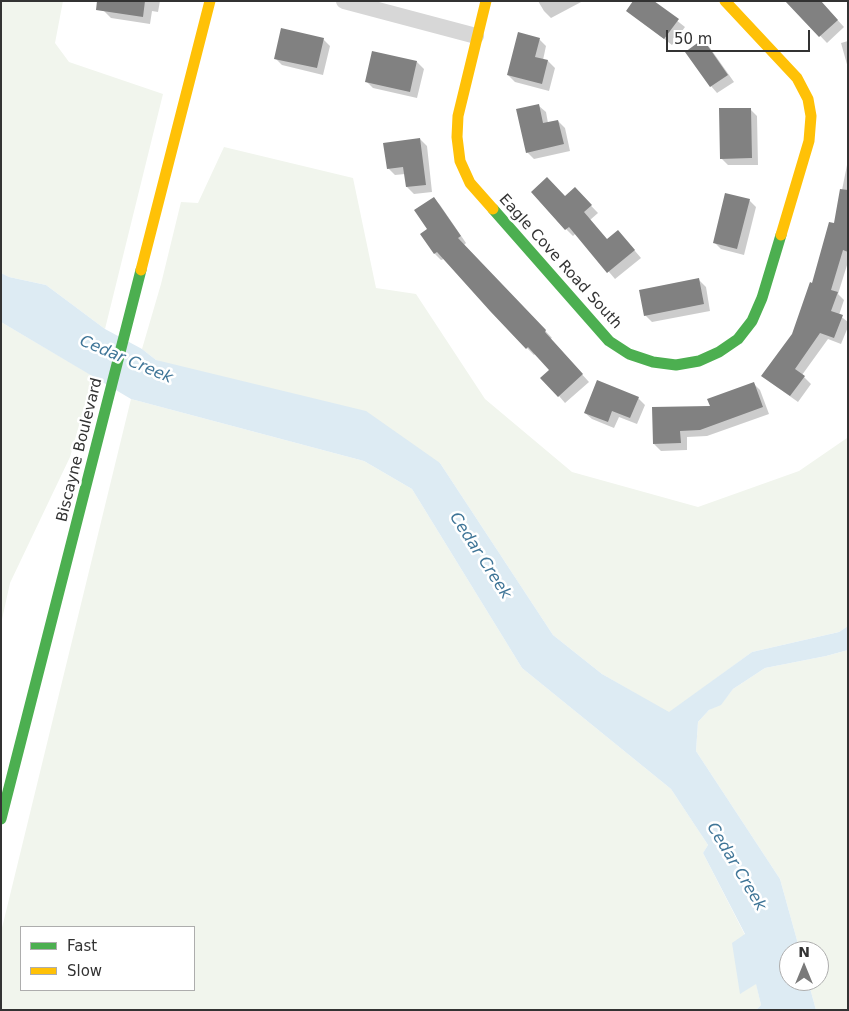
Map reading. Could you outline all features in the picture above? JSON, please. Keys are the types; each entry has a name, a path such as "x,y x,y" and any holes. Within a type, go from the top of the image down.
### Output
{"street":[{"name":"Biscayne Boulevard","path":"1,819 210,1"},
{"path":"344,1 476,36"},
{"name":"Eagle Cove Road South","path":"486,1 458,116 457,137 460,161 470,184 609,341 629,354 653,362 676,365 699,361 719,352 738,339 752,320 762,298 809,141 811,116 808,99 797,78 725,1"}],"shaded area":[{"path":"1,1 63,1 55,43 69,62 163,94 105,329 46,285 9,277 1,273"},
{"path":"224,147 353,178 376,288 416,294 485,399 572,472 698,507 799,471 847,438 848,435 848,626 839,632 752,652 669,713 602,674 553,635 440,463 156,360 142,349 161,284 181,202 198,203"},
{"path":"1,322 93,376 70,457 10,583 1,624"},
{"path":"131,399 364,461 412,489 522,668 671,789 708,845 703,853 745,935 741,993 756,983 761,1005 756,1010 1,1010 1,932"},
{"path":"848,650 848,1010 816,1010 811,991 829,991 829,941 797,941 780,879 696,751 698,722 709,710 721,704 733,689 765,668"}],"water":[{"name":"Cedar Creek","path":"1,273 9,277 46,285 105,329 142,349 156,360 366,411 440,463 553,635 602,674 669,712 752,652 839,632 848,626 848,650 765,668 733,689 721,705 709,710 698,722 696,751 780,879 797,941 779,941 779,991 811,991 816,1010 756,1010 761,1005 756,984 740,994 732,943 745,934 703,853 708,845 671,789 522,668 412,489 364,461 131,399 1,322"}],"building":[{"path":"97,1 145,1 143,17 96,10"},
{"path":"633,1 654,1 679,19 664,39 626,11"},
{"path":"785,1 821,1 838,20 819,37"},
{"path":"281,28 324,38 317,68 274,59"},
{"path":"518,32 540,38 535,57 548,60 542,84 507,75"},
{"path":"703,39 728,75 710,87 685,52"},
{"path":"372,51 417,61 410,92 365,82"},
{"path":"539,104 543,123 558,120 564,144 526,153 516,109"},
{"path":"719,108 751,108 752,158 720,159"},
{"path":"420,138 426,185 406,187 403,167 387,169 383,143"},
{"path":"547,177 565,196 575,187 592,205 584,212 607,239 618,230 635,250 607,273 569,227 565,230 531,192"},
{"path":"840,189 848,190 848,252 843,250 831,290 838,292 831,311 843,315 834,338 820,333 795,369 805,376 790,396 761,376 792,334 810,282 812,283 829,222 834,223"},
{"path":"725,193 750,199 737,249 713,243"},
{"path":"434,197 461,236 458,238 546,330 545,332 583,374 558,397 540,378 549,370 528,347 526,349 437,252 434,254 420,234 427,229 414,210"},
{"path":"699,278 704,304 644,316 639,290"},
{"path":"597,380 639,397 630,418 612,411 608,422 584,413"},
{"path":"754,382 763,407 700,430 680,431 681,443 653,444 652,407 710,406 707,399"}],"traffic: fast":[{"path":"493,209 609,341 629,354 653,362 676,365 699,361 719,352 738,339 752,321 762,298 781,235"},
{"path":"1,819 141,270"}],"traffic: slow":[{"path":"141,270 210,1"},
{"path":"486,1 458,116 457,137 460,161 470,183 493,209"},
{"path":"725,1 797,78 808,99 811,116 809,141 781,235"}]}
